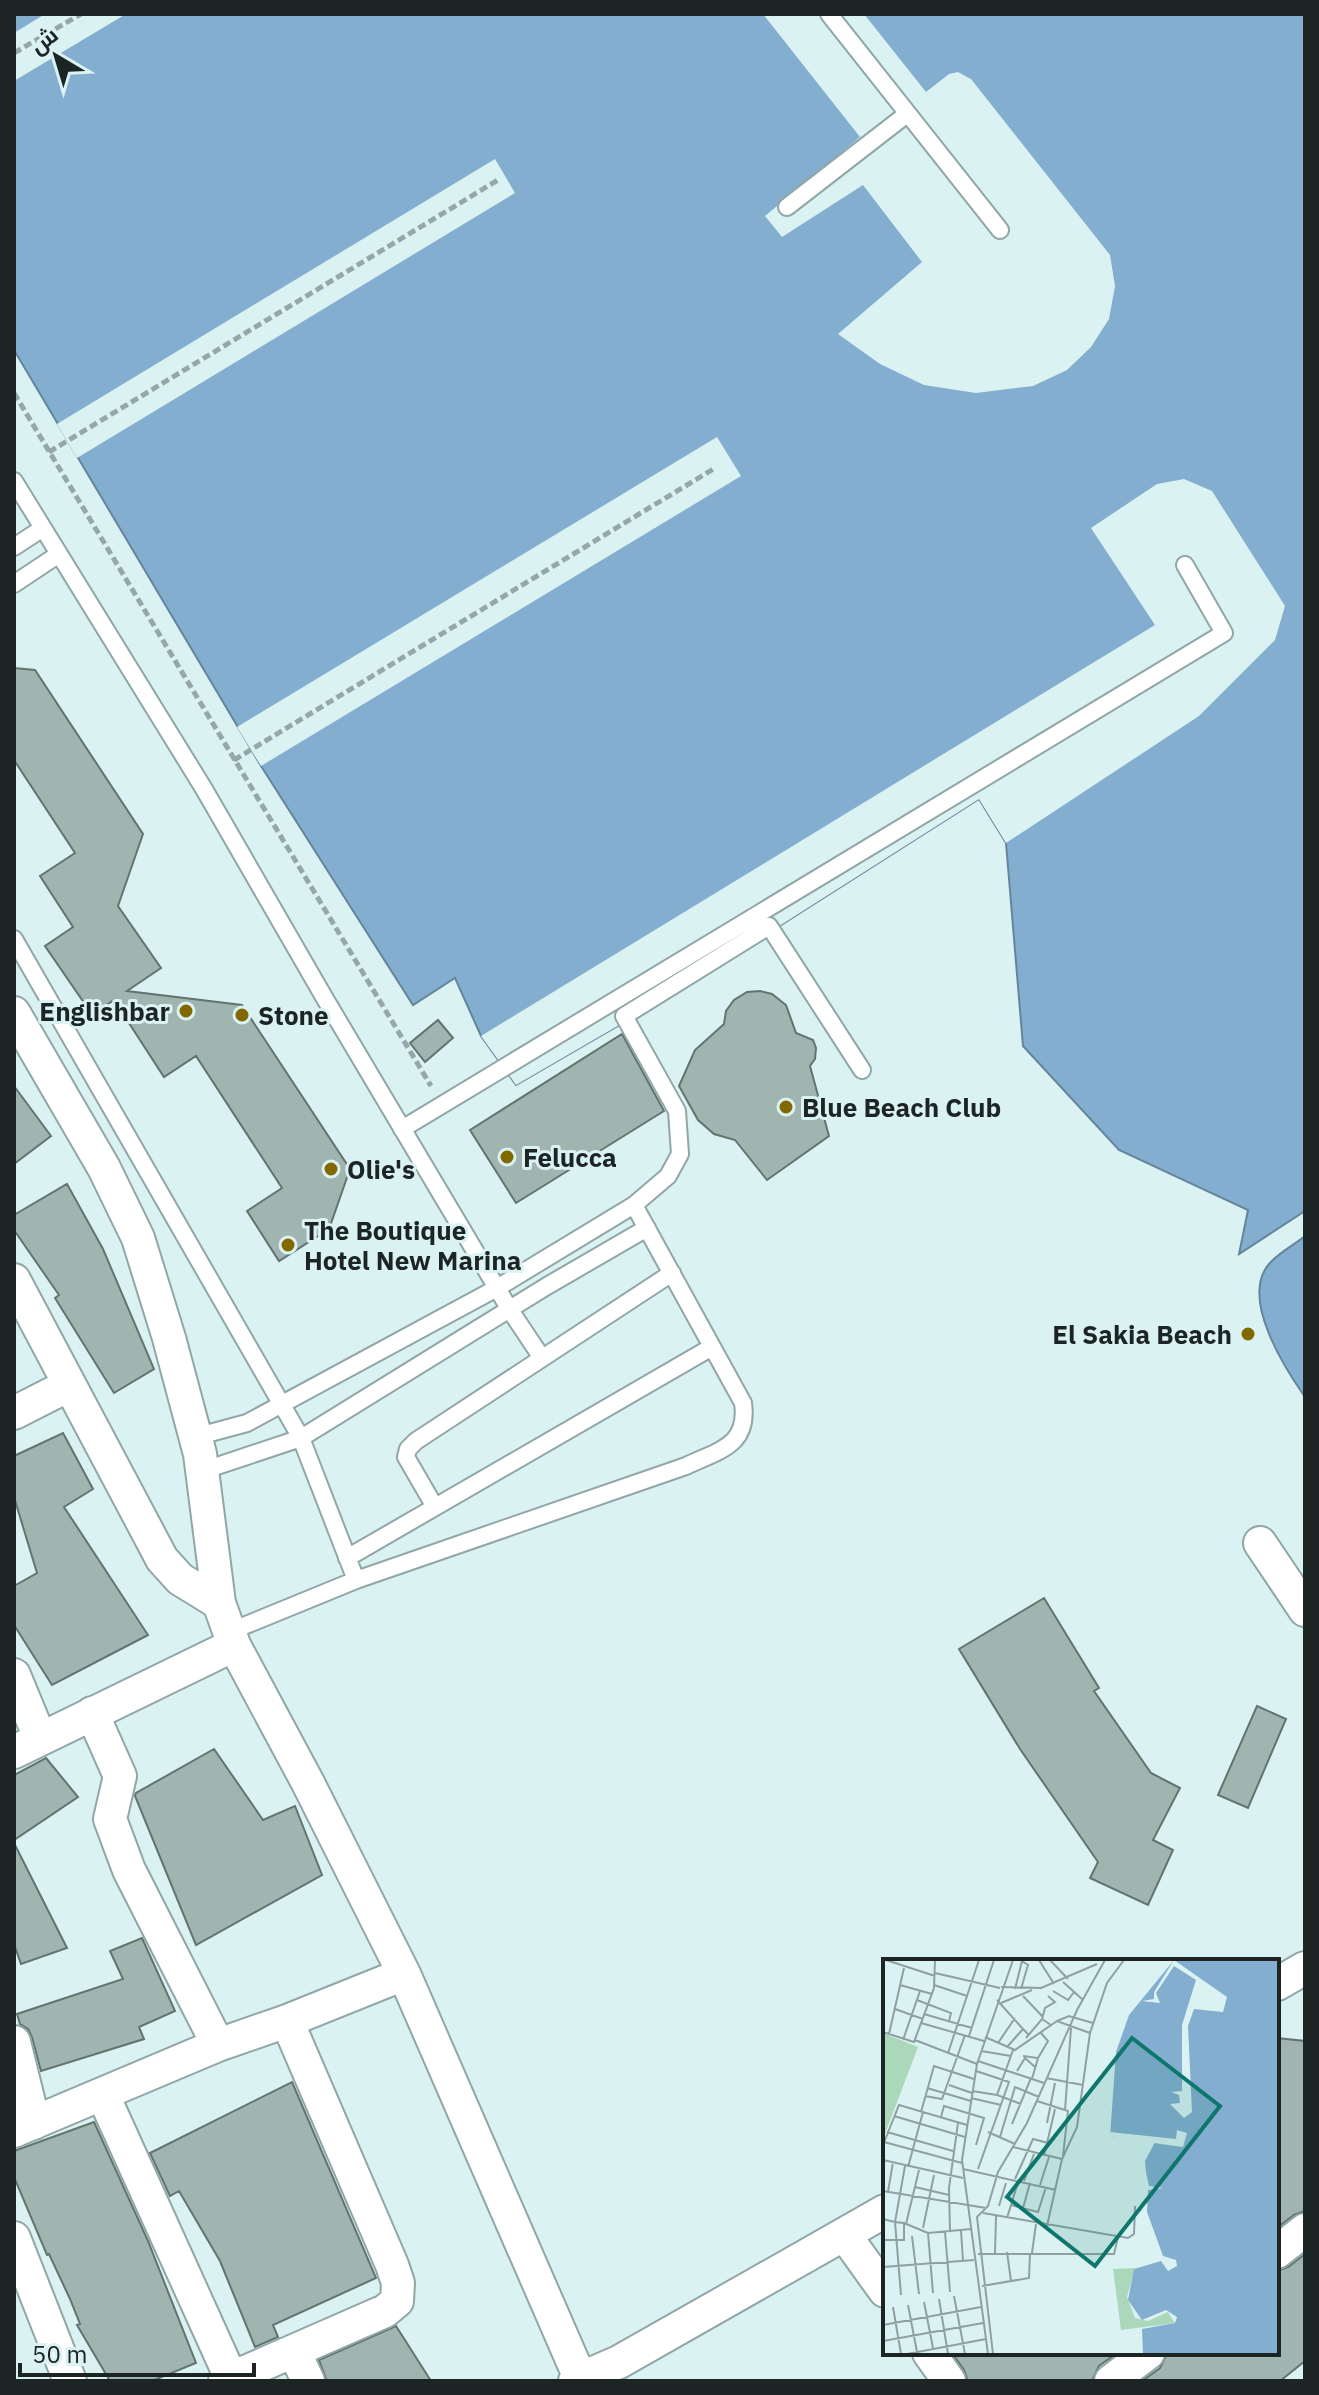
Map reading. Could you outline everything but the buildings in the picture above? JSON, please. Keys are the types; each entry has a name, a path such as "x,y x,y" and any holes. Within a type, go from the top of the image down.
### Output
{"street":[{"path":"14,1013 104,1168 138,1238 195,1437 227,1627"},
{"path":"14,1280 162,1559 227,1627 308,1783 404,1974 578,2380 619,2362 883,2212"},
{"path":"14,1413 69,1385"},
{"path":"1260,1543 1305,1610"},
{"path":"14,1675 27,1745 92,1713 227,1627"},
{"path":"92,1713 120,1776 110,1819 119,1845 218,2045"},
{"path":"1279,1983 1305,1968"},
{"path":"14,2042 24,2127 218,2045 404,1974"},
{"path":"103,2095 228,2380 385,2311 397,2301 398,2283 287,2021"},
{"path":"1279,2250 1305,2230"},
{"path":"844,2234 883,2288"},
{"path":"14,2238 70,2381"},
{"path":"294,2351 308,2381"},
{"path":"930,2355 949,2381"},
{"path":"1111,2381 1145,2355"}],"lane":[{"path":"829,14 1000,230"},
{"path":"787,207 907,114"},
{"path":"14,481 204,789 402,1129 542,1358"},
{"path":"14,547 43,528"},
{"path":"14,584 59,554"},
{"path":"402,1129 1224,633 1185,565"},
{"path":"195,1437 247,1423 497,1288 634,1205 668,1176 680,1154 677,1111 624,1016 769,926 862,1070"},
{"path":"14,939 301,1438 356,1580"},
{"path":"227,1627 686,1466 733,1444 742,1432 743,1403 634,1205"},
{"path":"202,1471 301,1438 647,1228"},
{"path":"435,1507 406,1457 408,1449 416,1441 672,1273"},
{"path":"347,1558 712,1347"}],"path":[{"path":"14,53 81,14"},
{"path":"49,452 498,180"},
{"path":"14,393 442,1104"},
{"path":"234,760 715,468"}],"water":[{"path":"14,14 1305,14 1305,1211 1239,1254 1248,1210 1119,1150 1023,1046 1006,843 979,799 671,995 516,1085 481,1036 455,978 413,1005 261,766 14,350"},
{"path":"1305,1236 1305,1397 1268,1332 1259,1295 1261,1278 1269,1264"}],"pier":[{"path":"45,14 126,14 14,81 14,33"},
{"path":"763,14 864,14 926,92 949,74 958,72 971,79 1110,255 1115,286 1109,319 1091,347 1067,370 1033,386 976,393 924,385 880,364 838,334 922,262 863,185 782,237 765,216 860,137"},
{"path":"495,159 515,193 77,458 57,424"},
{"path":"717,437 741,476 261,766 237,727"},
{"path":"1184,479 1212,491 1285,606 1275,640 1199,716 1006,843 979,799 671,995 516,1085 481,1036 1155,625 1091,528 1157,484"}],"place":[{"name":"Englishbar","path":"186,1011"},
{"name":"Stone","path":"242,1015"},
{"name":"Blue Beach Club","path":"786,1107"},
{"name":"Felucca","path":"507,1157"},
{"name":"Olie's","path":"331,1169"},
{"name":"The Boutique Hotel New Marina","path":"288,1245"},
{"name":"El Sakia Beach","path":"1248,1334"}]}
